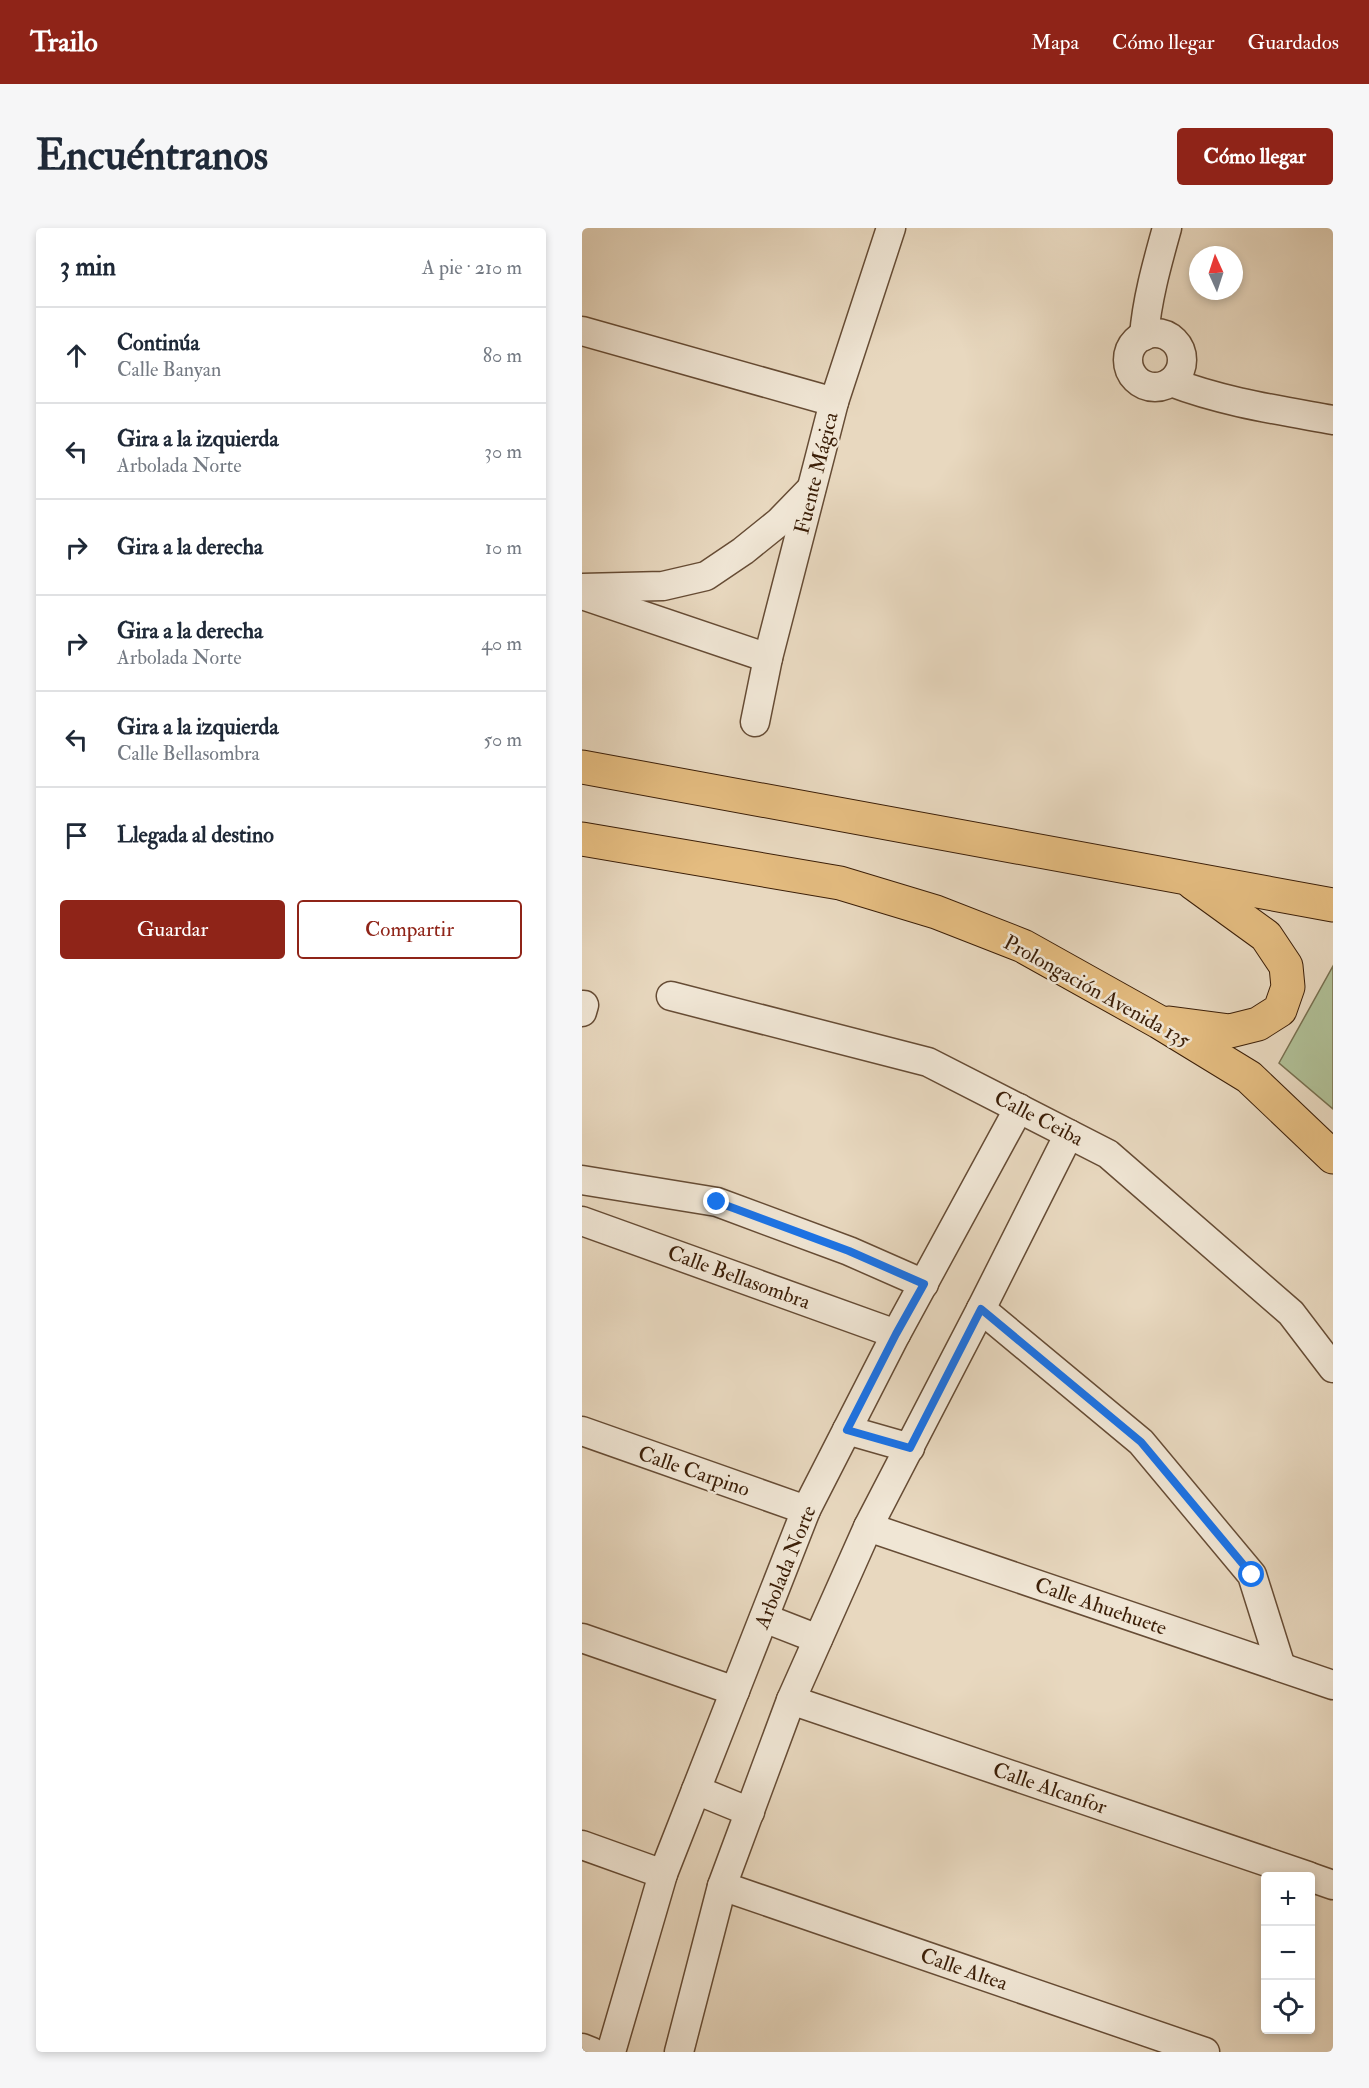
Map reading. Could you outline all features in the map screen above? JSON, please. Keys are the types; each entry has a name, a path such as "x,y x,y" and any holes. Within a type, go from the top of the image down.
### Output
{"main road":[{"path":"582,767 1333,905"},
{"name":"Prolongación Avenida 135","path":"582,839 840,883 936,912 1023,946 1158,1022 1248,1077 1333,1157"},
{"path":"1158,1022 1230,1031 1258,1024 1280,1010 1288,987 1286,966 1266,936 1186,878"}],"street":[{"name":"Fuente Mágica","path":"755,722 768,658 834,402 891,228"},
{"path":"1144,336 1155,270 1167,228"},
{"path":"582,331 834,402"},
{"path":"1157,334 1167,336 1174,341 1180,349 1182,358 1177,376 1171,382 1153,387 1136,379 1128,362 1133,344 1144,336 1157,334"},
{"path":"1171,382 1197,392 1241,403 1333,420"},
{"path":"582,588 663,586 706,576 743,552 779,522 813,487"},
{"path":"582,595 768,658"},
{"name":"Calle Ceiba","path":"671,996 928,1062 1108,1154 1291,1313 1333,1368"},
{"name":"Arbolada Norte","path":"611,2052 663,1874 806,1510 896,1334 1019,1108"},
{"path":"679,2052 722,1886 791,1700 868,1527 1069,1134"},
{"path":"582,1180 717,1202 849,1251 924,1284"},
{"name":"Calle Bellasombra","path":"582,1221 896,1334"},
{"path":"981,1309 1141,1442 1252,1575 1281,1667"},
{"path":"847,1430 910,1448"},
{"name":"Calle Carpino","path":"582,1431 806,1510"},
{"name":"Calle Ahuehuete","path":"868,1527 1333,1685"},
{"path":"764,1618 818,1639"},
{"path":"582,1638 735,1691"},
{"name":"Calle Alcanfor","path":"791,1700 1294,1872"},
{"path":"696,1790 750,1812"},
{"path":"582,1845 663,1874"},
{"name":"Calle Alcanfor","path":"1315,1879 1333,1885"},
{"name":"Calle Altea","path":"722,1886 1205,2052"},
{"path":"582,2048 592,2052"}],"green space":[{"path":"1333,966 1333,1109 1279,1063"}],"route":[{"path":"717,1202 849,1251 924,1284 847,1430 910,1448 981,1309 1141,1442 1252,1575"}]}
